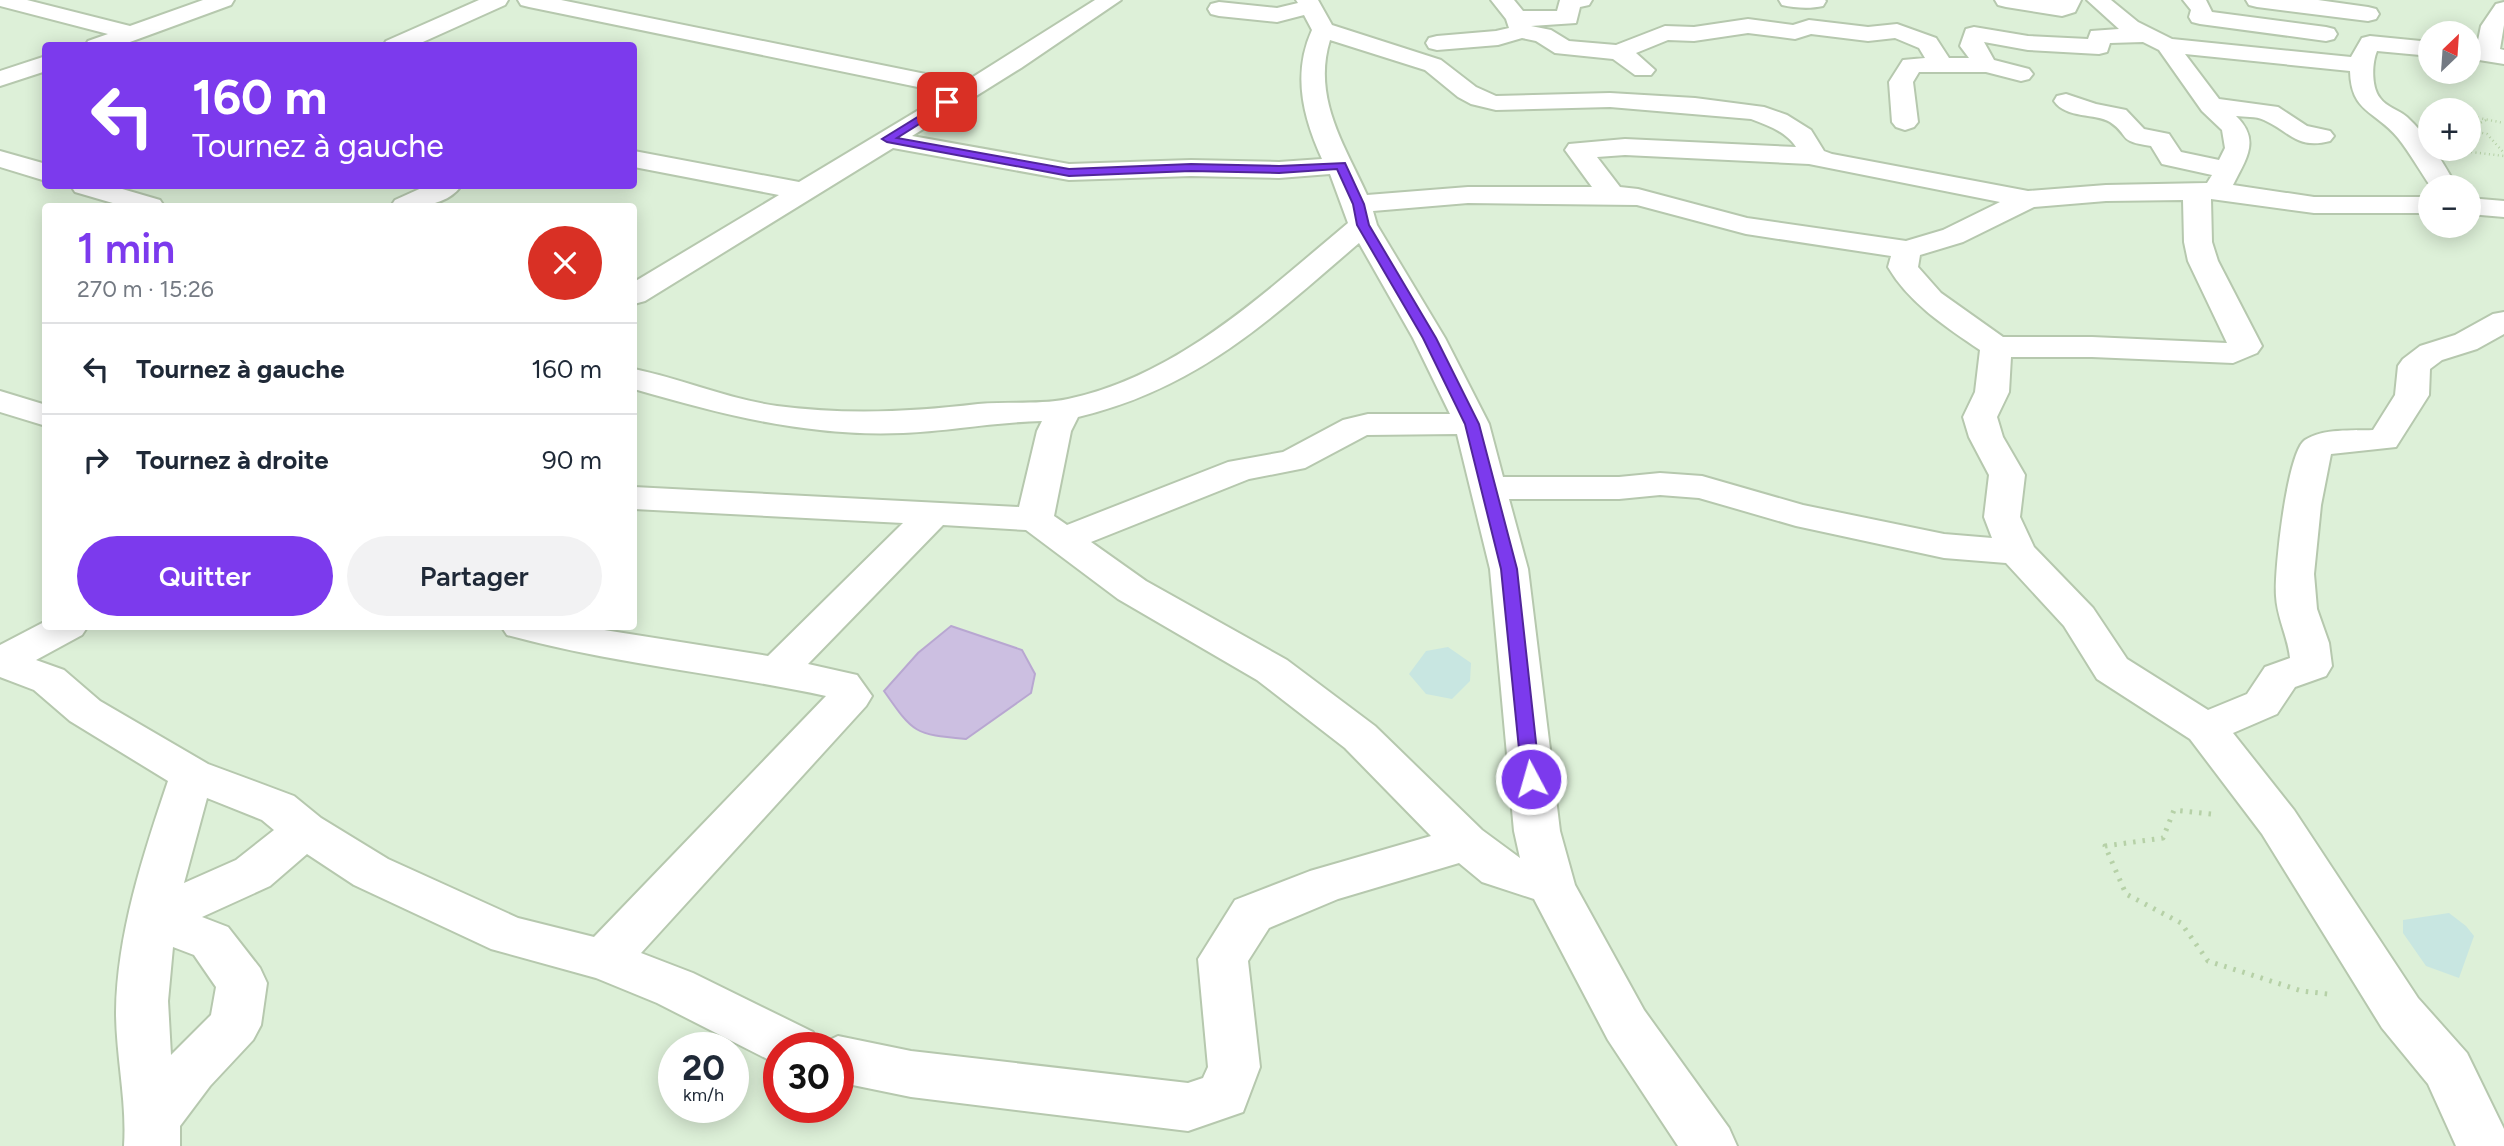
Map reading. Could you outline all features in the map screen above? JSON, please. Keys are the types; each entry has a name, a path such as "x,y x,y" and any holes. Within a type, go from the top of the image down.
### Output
{"street":[{"path":"1,0 131,33"},
{"path":"107,42 223,0"},
{"path":"403,42 497,0"},
{"path":"529,0 967,89"},
{"path":"1066,0 1105,3"},
{"path":"1231,0 1219,9 1277,15 1313,12 1433,65 1480,99 1496,103 1538,104 1572,100 1610,100 1755,112 1778,120 1802,135 1814,156"},
{"path":"1502,0 1519,24 1563,48 1619,52 1665,33 1695,34 1748,26 1795,32 1815,28 1868,34 1897,31 1928,43 1942,65"},
{"path":"1437,43 1498,38 1519,24 1568,18 1569,2 1581,0"},
{"path":"1790,0 1816,1"},
{"path":"2007,0 2062,9 2067,7 2070,0"},
{"path":"1907,250 1903,267 1906,275 1964,325 1996,347 2092,347 2233,353 2246,346 2203,261 2198,242 2214,184 2238,148 2238,136 2234,128 2211,106 2157,40 2130,27 2098,0"},
{"path":"2194,0 2203,9 2200,17 2326,34"},
{"path":"2257,0 2368,7 2361,91 2364,99 2397,121 2435,175"},
{"path":"1815,28 1815,12 1809,4 1816,1"},
{"path":"637,293 1105,3"},
{"path":"2487,55 2492,26 2504,9"},
{"path":"1313,12 1315,44 1312,68 1320,124 1341,165 1361,214 1429,338 1472,424 1509,569 1537,831 1550,886 1626,1025 1709,1146"},
{"path":"1986,65 1972,46 1974,34 2028,43 2099,47 2099,36 2157,40 2257,57 2303,60 2301,57 2418,50"},
{"path":"1619,52 1643,70"},
{"path":"0,79 42,64"},
{"path":"1905,122 1901,82 1911,65 1986,65 2021,74"},
{"path":"2066,101 2091,111 2117,115 2136,136 2160,139 2171,158 2214,184"},
{"path":"2211,106 2269,112 2300,133 2321,136"},
{"path":"887,139 1069,172 1191,168 1279,170 1341,165"},
{"path":"1612,195 1578,150 1625,146 1814,156 1825,161 2028,199 2214,184 2314,205 2418,205"},
{"path":"0,159 42,172"},
{"path":"637,160 803,191"},
{"path":"95,189 140,203"},
{"path":"411,203 441,189"},
{"path":"637,380 776,416 836,421 903,424 998,412 1064,410 1097,405 1195,360 1361,214 1468,195 1612,195 1638,197 1746,226 1907,250 1953,236 2028,199"},
{"path":"2481,207 2504,209"},
{"path":"2205,728 2262,704 2280,677 2311,666 2312,648 2297,607 2297,554 2309,467 2315,447 2326,443 2384,440 2412,395 2414,366 2431,353 2466,342 2504,321"},
{"path":"2466,342 2504,356"},
{"path":"1996,347 1992,392 1980,417 1986,437 2007,475 2002,517 2017,552 2079,617 2112,669 2205,728 2278,822 2394,1003 2448,1069 2484,1146"},
{"path":"1048,529 1054,431 1064,410"},
{"path":"637,498 932,515 1048,529 1241,470 1293,461 1355,427 1380,424 1472,424"},
{"path":"1489,488 1619,488 1660,484 1703,487 1796,515 1944,546 2017,552"},
{"path":"777,671 932,515"},
{"path":"1048,529 1132,590 1272,670 1360,737 1466,842 1499,869 1550,886"},
{"path":"0,662 60,630"},
{"path":"538,630 596,644 777,671 842,685 851,696 604,960"},
{"path":"0,662 49,681 85,711 192,775 278,808 305,830 371,872 508,935 604,960 675,988 763,1032"},
{"path":"153,1132 142,1003 153,918 169,845 192,775"},
{"path":"153,918 253,873 305,830"},
{"path":"854,1062 911,1074 1188,1107 1224,1095 1234,1067 1223,987 1223,959 1252,914 1327,884 1415,860 1466,842"},
{"path":"153,918 211,941 242,983 235,1025 191,1070 153,1132"}],"path":[{"path":"2481,119 2504,123"},
{"path":"2481,123 2486,120"},
{"path":"2481,133 2487,134 2504,155"},
{"path":"2481,152 2504,155"},
{"path":"2278,822 2174,810 2164,838 2105,846 2126,894 2181,923 2208,961 2302,991 2394,1003"}],"shaded area":[{"path":"0,0 2504,0 2504,1146 0,1146"},
{"path":"951,626 1022,650 1035,674 1031,693 966,739 925,733 917,729 902,716 884,691 918,653"},
{"path":"1448,647 1471,663 1470,681 1452,699 1426,694 1409,674 1426,651"},
{"path":"2449,913 2474,936 2459,978 2426,966 2403,933 2403,920"}],"route":[{"path":"947,102 887,139 1046,170 1069,172 1191,168 1279,170 1341,165 1359,204 1363,225 1429,338 1472,424 1509,569 1531,779"}]}
